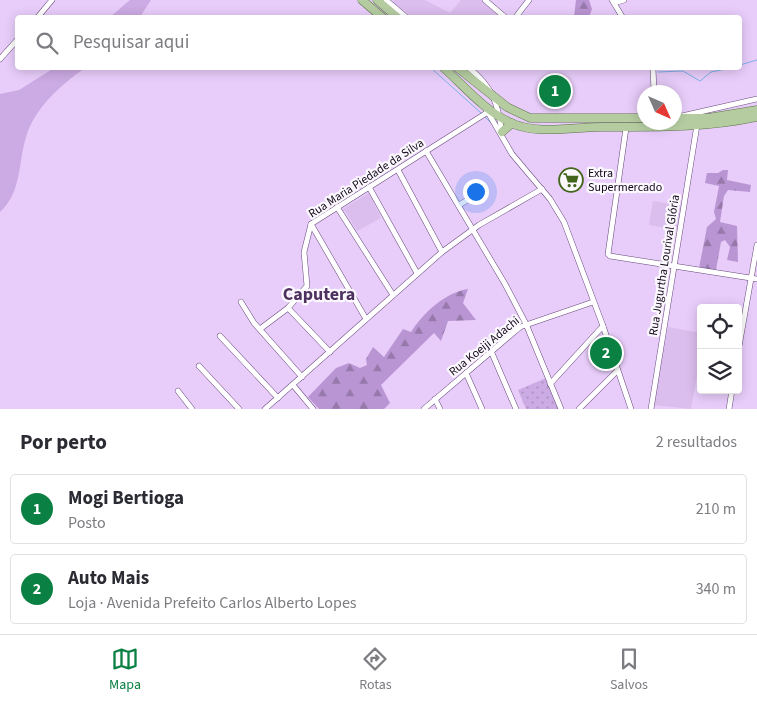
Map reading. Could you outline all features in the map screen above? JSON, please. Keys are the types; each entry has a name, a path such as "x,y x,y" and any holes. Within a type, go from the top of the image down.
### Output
{"main road":[{"path":"362,0 380,15"},
{"path":"377,0 394,15"},
{"path":"446,70 486,109 512,123 529,128 626,128 697,125 757,117"},
{"path":"461,70 516,112 530,118 637,118"},
{"path":"682,118 708,118 757,110"},
{"path":"558,129 566,124 564,118"},
{"path":"502,136 512,123"}],"street":[{"path":"40,15 52,0"},
{"path":"485,0 502,15"},
{"path":"517,15 529,0"},
{"path":"621,15 613,1 624,0"},
{"path":"388,1 404,15"},
{"path":"0,59 15,43"},
{"path":"473,70 483,78 496,98 502,136"},
{"path":"653,70 654,85"},
{"path":"682,116 757,99"},
{"path":"486,109 512,154 542,189 564,222 603,326 631,409"},
{"name":"Rua Maria Piedade da Silva","path":"260,329 288,308 307,286 304,252 311,224 398,170 486,109"},
{"name":"Rua Jugurtha Lourival Glória","path":"650,409 697,125"},
{"path":"626,128 608,254 613,258 757,279"},
{"path":"426,151 459,205 526,324 561,409"},
{"path":"398,170 442,252"},
{"path":"369,187 417,274"},
{"path":"268,408 442,252 473,230 542,189"},
{"path":"459,205 482,192"},
{"path":"338,207 393,295"},
{"path":"311,224 366,319"},
{"path":"738,349 757,245"},
{"path":"241,302 260,329 302,377"},
{"name":"Rua Koeiji Adachi","path":"424,409 491,351 526,324 593,302"},
{"path":"288,308 330,352"},
{"path":"550,384 603,326"},
{"path":"220,336 278,398"},
{"path":"491,351 516,409"},
{"path":"199,366 239,409"},
{"path":"579,409 617,370"},
{"path":"466,372 482,409"},
{"path":"294,385 313,409"},
{"path":"178,391 192,409"},
{"path":"729,409 731,394"},
{"path":"435,399 440,409"}],"shaded area":[{"path":"130,0 151,0 141,15 112,15"},
{"path":"394,0 425,0 450,13 461,0 482,0 501,15 409,15 393,2"},
{"path":"51,70 82,70 58,89 42,106 30,126 23,147 16,186 7,204 0,212 0,94 19,90"},
{"path":"369,193 381,218 357,231 345,211 341,210"},
{"path":"653,201 683,206 679,230 649,225"},
{"path":"668,327 697,332 697,375 691,409 653,405"},
{"path":"546,378 559,409 526,409 518,390"}],"green space":[{"path":"576,0 589,0 592,9 590,15 574,15"},
{"path":"728,170 727,180 751,185 750,192 728,190 724,196 720,222 737,226 738,262 727,260 730,247 725,240 721,242 716,270 699,268 707,227 716,219 714,212 719,186 705,183 707,173 718,173"},
{"path":"468,289 463,303 476,320 448,321 441,341 434,333 381,385 390,403 384,409 319,409 308,397 336,368 349,363 360,368 367,365 366,359 373,347 384,357 403,329 411,332 436,304 452,294"}],"waterway":[{"path":"369,11 373,15"},
{"path":"742,64 757,60"},
{"path":"433,70 481,113"},
{"path":"658,72 683,71 700,81 711,72 721,70"},
{"path":"484,116 492,124"}],"place":[{"name":"Mogi Bertioga","path":"555,91"},
{"name":"Extra Supermercado","path":"571,180"},
{"name":"Auto Mais","path":"606,353"}],"district":[{"name":"Caputera","path":"319,294"}]}
